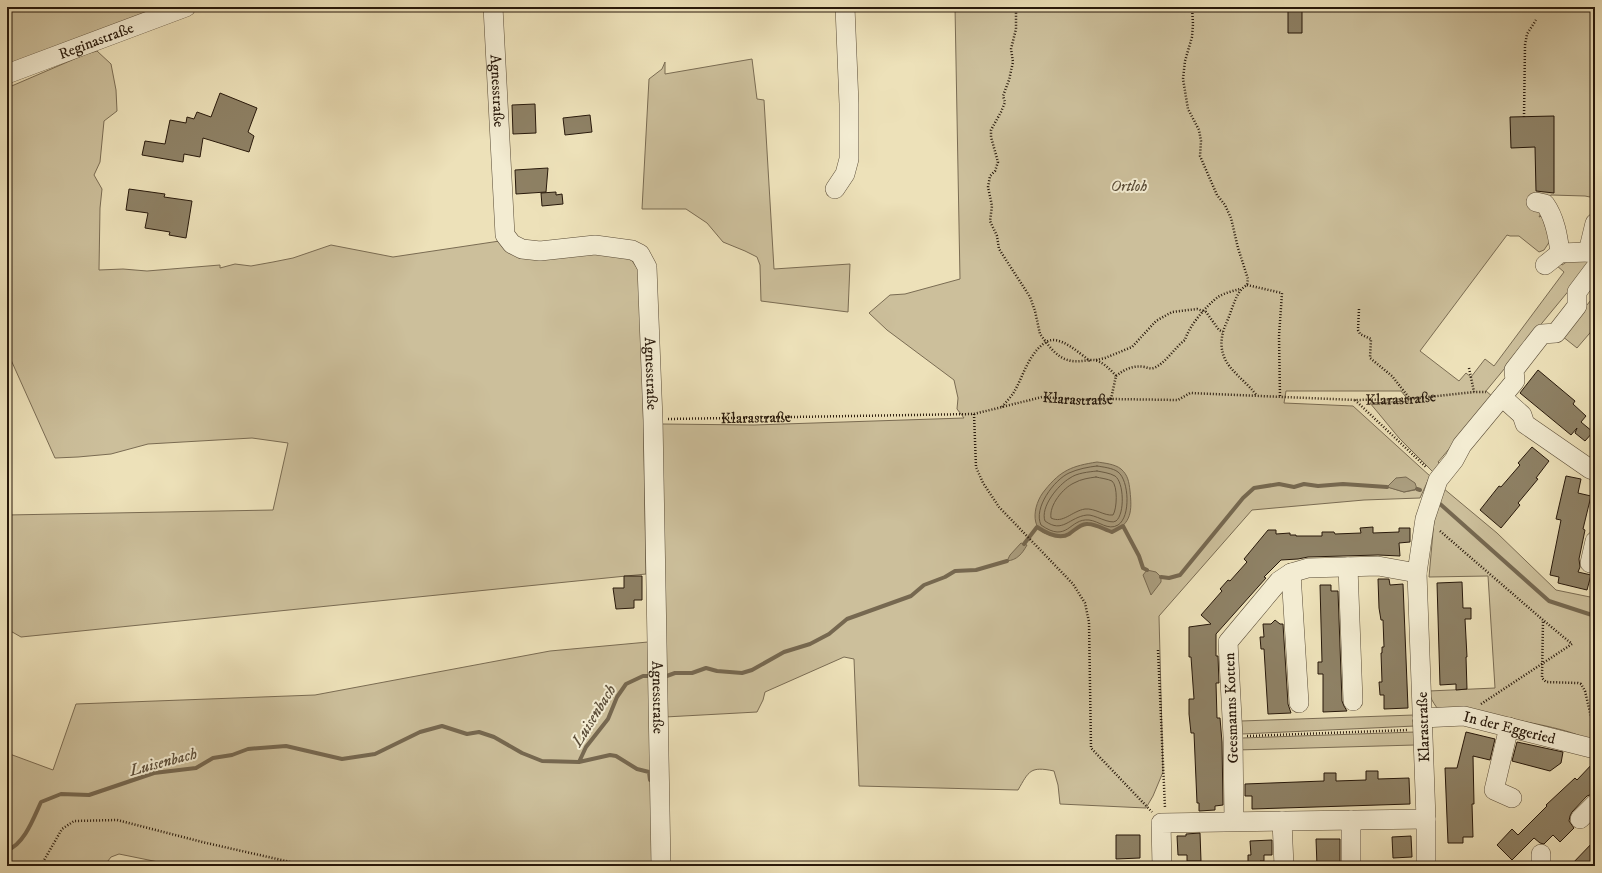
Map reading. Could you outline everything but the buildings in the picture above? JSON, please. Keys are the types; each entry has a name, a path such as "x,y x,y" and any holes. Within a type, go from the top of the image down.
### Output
{"street":[{"name":"Reginastraße","path":"7,74 186,7"},
{"name":"Agnesstraße","path":"493,7 505,235 512,244 522,249 540,251 595,245 632,250 640,254 647,267 653,420 661,866"},
{"path":"835,189 845,174 849,159 849,104 845,7"},
{"path":"1536,202 1545,204 1550,210 1557,233 1560,253"},
{"name":"Klarastraße","path":"1426,866 1426,819 1417,573 1425,519 1438,480 1454,460 1462,445 1515,381 1514,370 1542,334 1556,333 1577,306 1577,292 1593,258 1595,223"},
{"path":"1545,264 1560,253 1593,258"},
{"path":"1502,397 1522,415 1525,424 1595,471"},
{"path":"1590,563 1595,541"},
{"name":"Geesmanns Kotten","path":"1234,821 1233,736 1228,642 1279,581 1291,573 1308,568 1378,566 1417,573"},
{"path":"1348,567 1353,701"},
{"path":"1291,573 1299,703"},
{"name":"In der Eggeried","path":"1423,724 1464,716 1595,749"},
{"path":"1509,727 1494,790 1512,798"},
{"path":"1580,819 1595,804"},
{"path":"1162,866 1163,823 1426,819"},
{"path":"1351,820 1351,866"},
{"path":"1282,821 1284,866"}],"path":[{"path":"1016,7 1016,29 1011,49 1013,62 1009,80 1003,96 1005,102 991,130 991,137 998,162 995,171 990,176 988,187 992,206 990,221 997,236 999,250 1030,297 1040,334 1053,351 1066,360 1080,362 1105,358 1132,347 1156,321 1172,312 1197,309 1204,311 1219,330 1223,332"},
{"path":"1192,7 1192,37 1185,61 1183,79 1188,109 1199,130 1201,141 1200,156 1217,196 1225,205 1231,218 1248,280 1247,286"},
{"path":"1524,117 1525,45 1527,34 1536,20"},
{"path":"1111,399 1116,376 1123,370 1136,366 1152,369 1160,364 1178,345 1185,340 1187,333 1204,311 1219,297 1247,286 1282,293 1279,336 1280,397"},
{"path":"1240,289 1223,332 1221,348 1226,363 1249,385 1258,397"},
{"path":"1360,309 1358,330 1360,334 1371,338 1370,358 1392,376 1410,399"},
{"path":"1002,408 1014,392 1025,368 1038,348 1046,342 1050,340 1057,340 1090,361"},
{"path":"1095,360 1110,369 1116,376"},
{"path":"1469,368 1474,392"},
{"name":"Klarastraße","path":"653,420 974,414 1042,397 1081,400 1178,400 1190,393 1355,400 1410,399 1474,392 1492,392 1502,397"},
{"path":"1355,400 1438,480"},
{"path":"974,414 976,466 978,473 990,495 999,507 1073,584 1085,603 1089,622 1091,748 1163,823"},
{"path":"1425,519 1572,644 1464,716"},
{"path":"1542,620 1542,678 1546,682 1581,684 1585,691 1595,734"},
{"path":"1158,650 1163,823"},
{"path":"1233,736 1423,724"},
{"path":"38,866 43,862 62,829 74,821 117,820 202,842 308,866"}],"green space":[{"path":"7,7 178,7 7,73"},
{"name":"Ortloh","path":"955,7 1595,7 1595,198 1585,196 1551,195 1539,217 1542,216 1550,241 1544,250 1539,252 1519,236 1507,235 1420,351 1459,381 1466,373 1471,377 1485,359 1494,366 1564,272 1556,265 1559,262 1562,265 1571,259 1594,260 1486,391 1493,397 1438,462 1445,469 1433,472 1399,438 1370,403 1409,401 1401,391 1286,391 1284,403 1353,406 1430,476 1420,498 1364,500 1252,510 1159,616 1163,772 1153,796 1146,808 1060,804 1058,785 1054,771 1040,769 1028,774 1018,790 859,786 854,659 844,657 765,692 757,712 665,717 668,866 178,866 119,854 111,857 104,866 7,866 7,753 53,770 76,704 315,695 550,651 648,642 662,424 754,425 964,418 957,409 958,398 954,380 887,330 869,313 890,295 905,294 960,279","holes":["1396,478 1415,490 1404,492 1388,487"]},
{"path":"97,51 111,64 116,90 117,111 104,121 100,162 94,175 102,189 100,208 99,270 123,269 147,271 220,265 220,268 235,264 251,266 293,258 331,245 393,257 513,239 516,251 623,247 641,274 646,574 21,637 7,629 7,515 273,510 288,443 252,438 148,444 111,454 55,458 7,351 7,88 86,54"},
{"path":"752,59 757,99 764,100 774,269 850,264 848,312 761,301 760,265 757,257 723,242 707,223 686,209 642,209 649,79 662,69 665,62 665,74"},
{"path":"1595,295 1595,327 1577,348 1562,336"},
{"path":"1443,488 1497,533 1556,590 1595,598 1595,744 1578,735 1559,729 1505,718 1437,708 1433,702 1429,691 1495,688 1488,576 1429,577 1434,521"},
{"path":"1414,715 1415,726 1242,734 1241,721"},
{"path":"1415,732 1415,745 1237,750 1242,738"}],"water":[{"path":"1097,462 1116,466 1127,476 1131,504 1129,516 1124,525 1112,532 1095,525 1086,524 1065,535 1047,534 1041,530 1037,525 1035,511 1037,504 1045,490 1062,473 1074,467"},
{"path":"1406,477 1415,483 1417,489 1404,492 1387,487 1396,478"},
{"path":"1021,543 1027,545 1023,551 1016,558 1007,561 1010,555"},
{"path":"1147,570 1156,572 1161,577 1161,582 1151,595 1143,575"}],"waterway":[{"path":"1161,577 1169,578 1180,575 1243,498 1254,488 1279,484 1294,487 1304,484 1318,486 1343,484 1387,487"},
{"path":"1439,503 1549,601 1595,616"},
{"path":"1024,544 1037,527 1057,536 1065,536 1085,524 1091,524 1112,532 1123,526 1139,556 1143,568 1147,570"},
{"path":"664,677 675,673 692,673 706,668 717,671 742,673 752,670 784,652 810,644 829,634 847,619 911,596 924,585 945,577 955,571 976,570 1007,561"},
{"name":"Luisenbach","path":"7,850 13,847 28,830 41,802 61,794 89,795 154,773 196,768 213,758 232,755 248,749 286,746 342,759 375,754 420,732 442,726 467,734 479,732 494,737 522,753 542,761 579,762 586,747 608,719 617,697 626,684 643,676 650,676"},
{"path":"579,762 610,755 616,756 637,769 649,772 650,780"}]}
